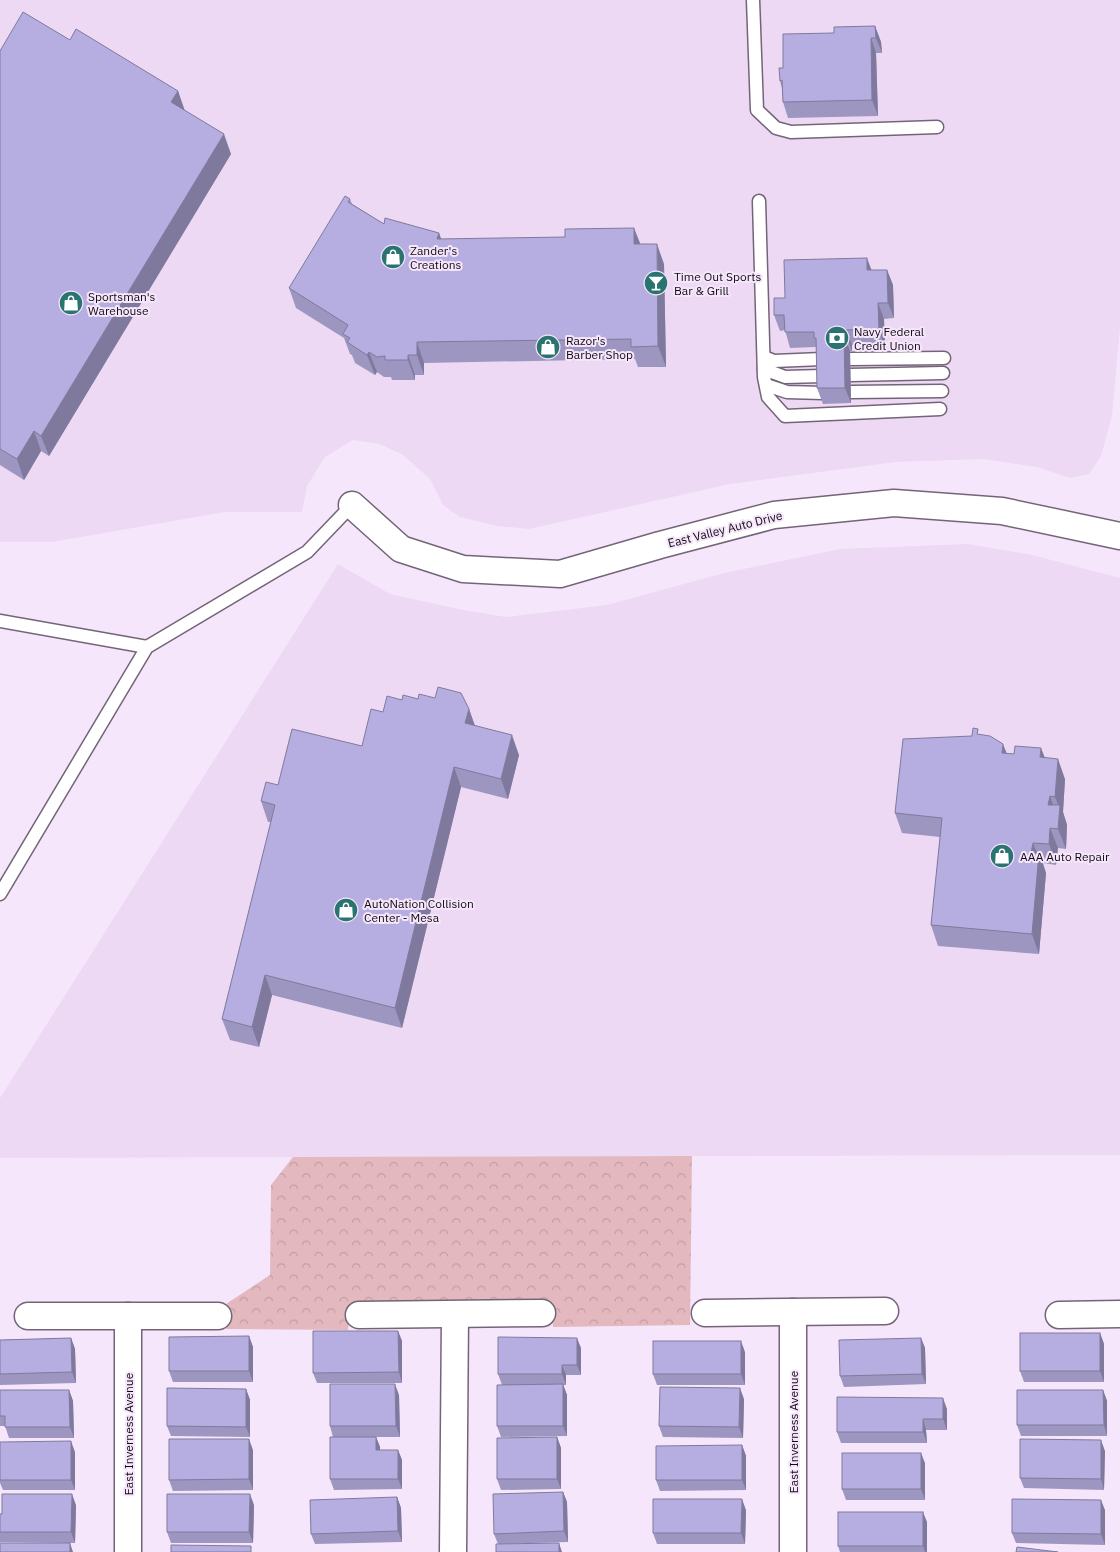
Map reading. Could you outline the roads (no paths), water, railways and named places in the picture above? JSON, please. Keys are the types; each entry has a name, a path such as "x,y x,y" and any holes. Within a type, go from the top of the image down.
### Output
{"street":[{"name":"East Valley Auto Drive","path":"352,505 401,549 464,569 560,574 774,515 894,502 1002,511 1120,536"},
{"path":"705,1312 885,1311"},
{"name":"East Inverness Avenue","path":"793,1312 793,1552"},
{"path":"359,1315 542,1313"},
{"path":"1059,1315 1120,1314"},
{"path":"453,1552 455,1315"},
{"path":"28,1316 218,1316"},
{"name":"East Inverness Avenue","path":"128,1316 128,1552"}],"lane":[{"path":"753,0 757,110 776,128 792,132 936,127"},
{"path":"759,202 764,363 768,397 785,416 940,409"},
{"path":"850,359 944,358"},
{"path":"764,363 822,359"},
{"path":"764,363 785,377 822,376"},
{"path":"850,376 943,373"},
{"path":"766,385 787,392 822,392"},
{"path":"850,392 942,391"},
{"path":"0,894 147,647 307,552 352,505"},
{"path":"0,621 147,647"}],"place":[{"name":"Zander's Creations","path":"393,257"},
{"name":"Time Out Sports Bar & Grill","path":"656,283"},
{"name":"Sportsman's Warehouse","path":"71,303"},
{"name":"Navy Federal Credit Union","path":"837,338"},
{"name":"Razor's Barber Shop","path":"548,347"},
{"name":"AAA Auto Repair","path":"1002,856"},
{"name":"AutoNation Collision Center - Mesa","path":"346,910"}]}
